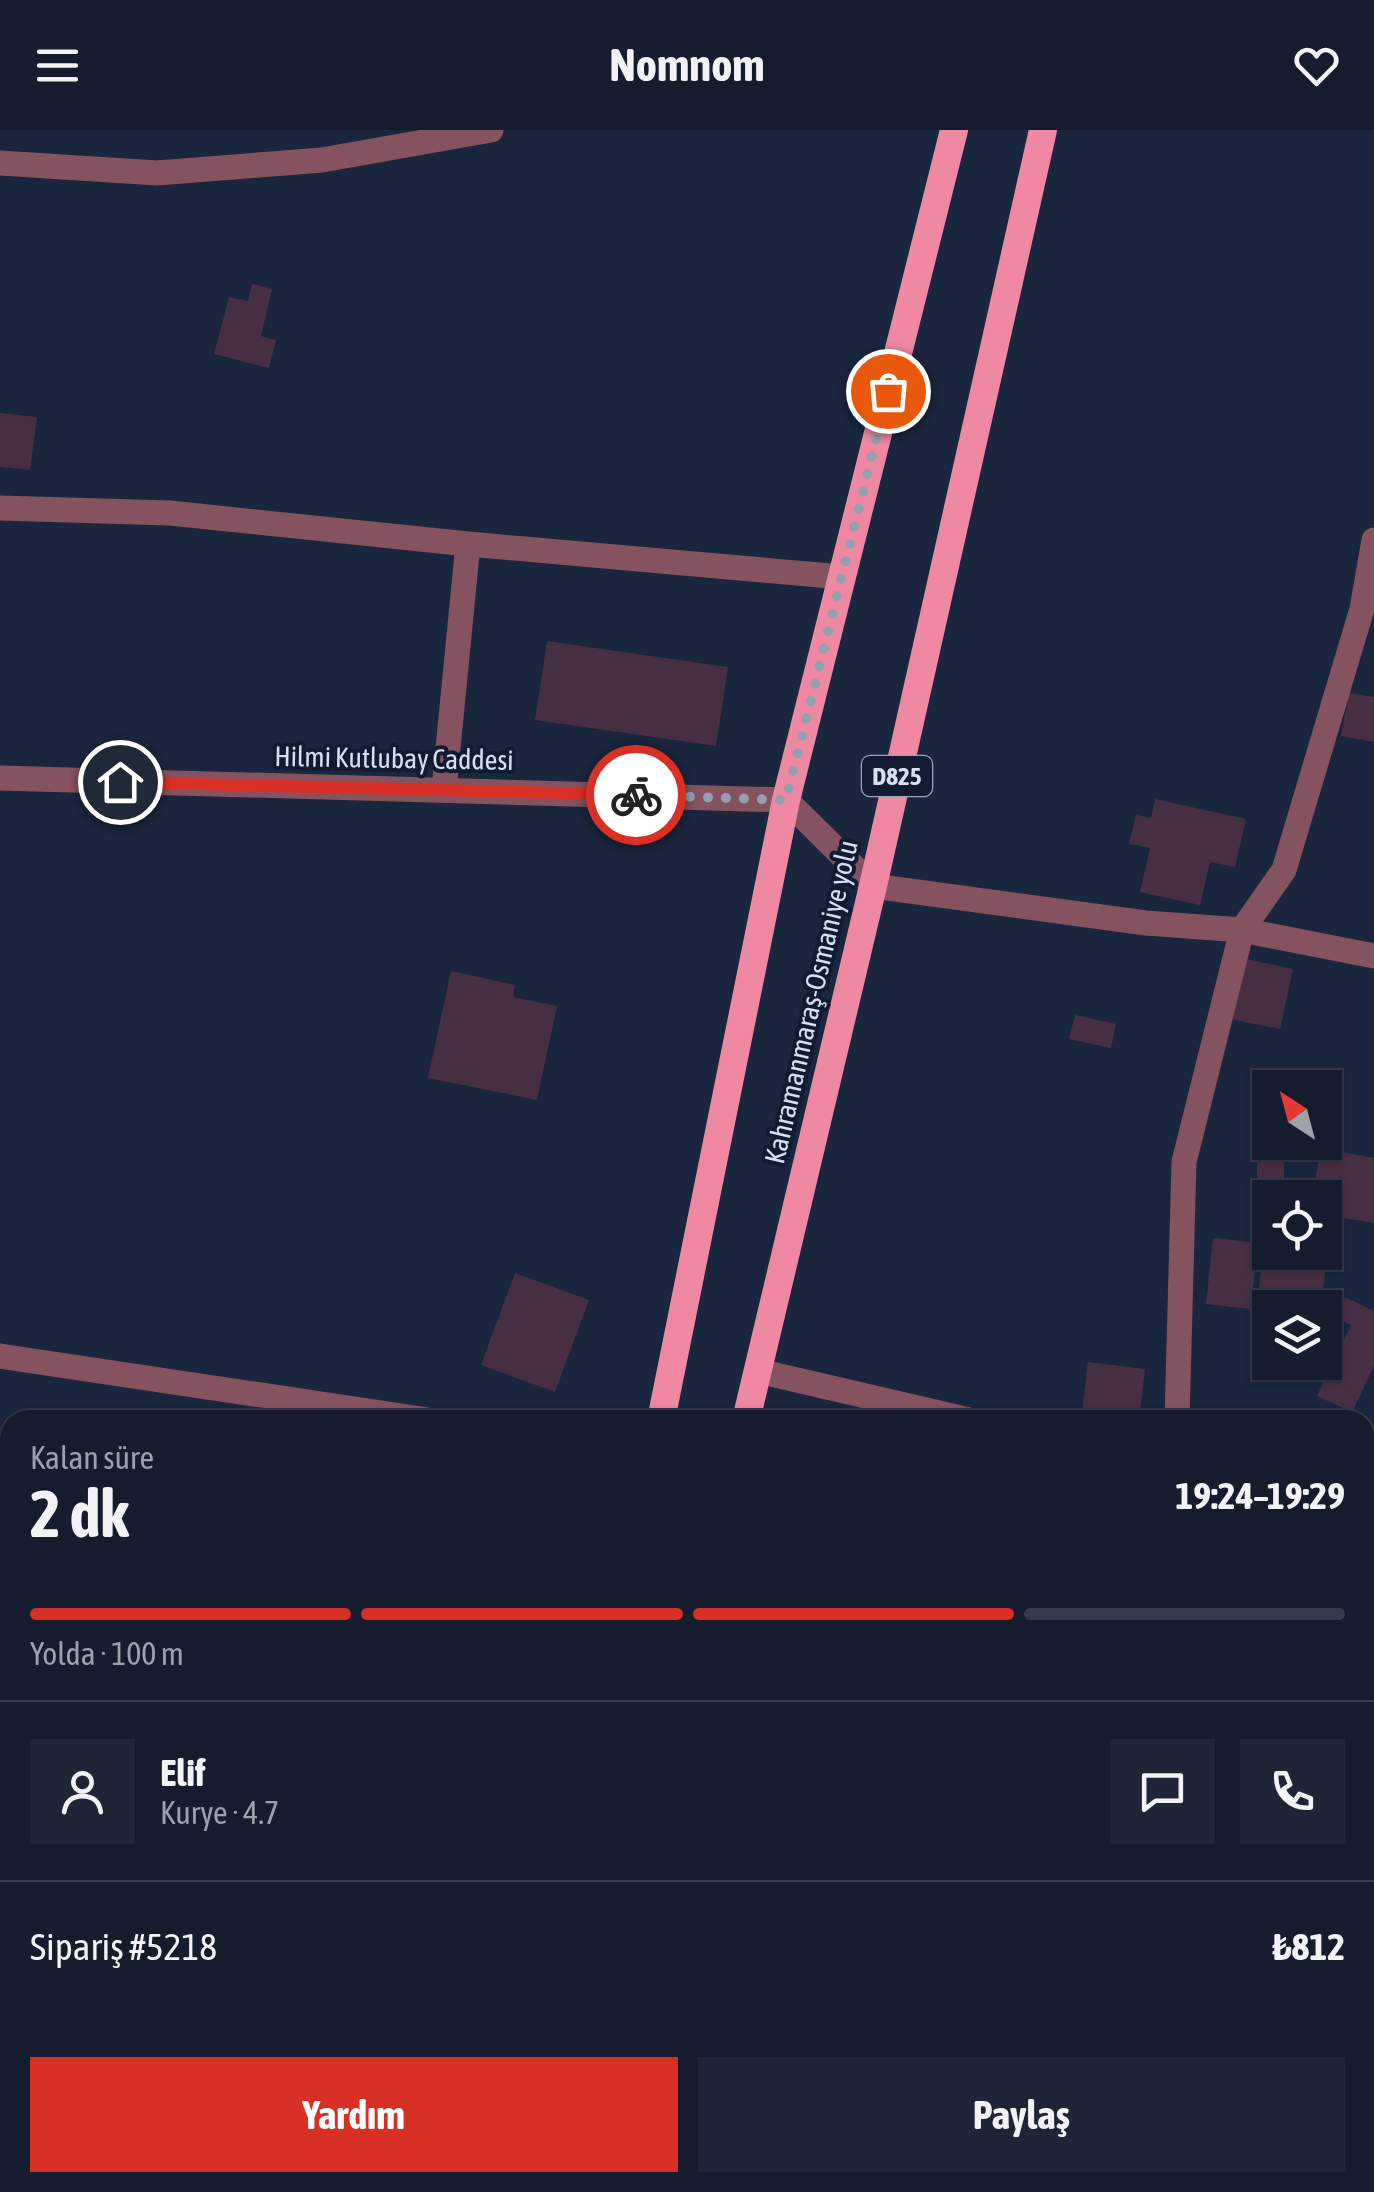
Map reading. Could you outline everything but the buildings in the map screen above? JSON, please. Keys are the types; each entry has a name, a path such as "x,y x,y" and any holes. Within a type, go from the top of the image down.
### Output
{"highway":[{"path":"663,1410 786,800 954,130"},
{"name":"Kahramanmaraş-Osmaniye yolu","path":"748,1410 872,886 1042,130"}],"street":[{"path":"0,163 158,173 322,160 491,130"},
{"path":"0,508 170,513 842,577"},
{"path":"1178,1410 1184,1162 1242,930 1284,870 1362,609 1374,540"},
{"path":"444,789 468,544"},
{"name":"Hilmi Kutlubay Caddesi","path":"0,778 786,800"},
{"path":"786,800 872,886 1146,923 1242,930 1374,956"},
{"path":"0,1356 361,1410"},
{"path":"758,1371 926,1410"}],"way so far":[{"path":"636,795 786,800 888,391"}],"route":[{"path":"120,782 636,795"}]}
